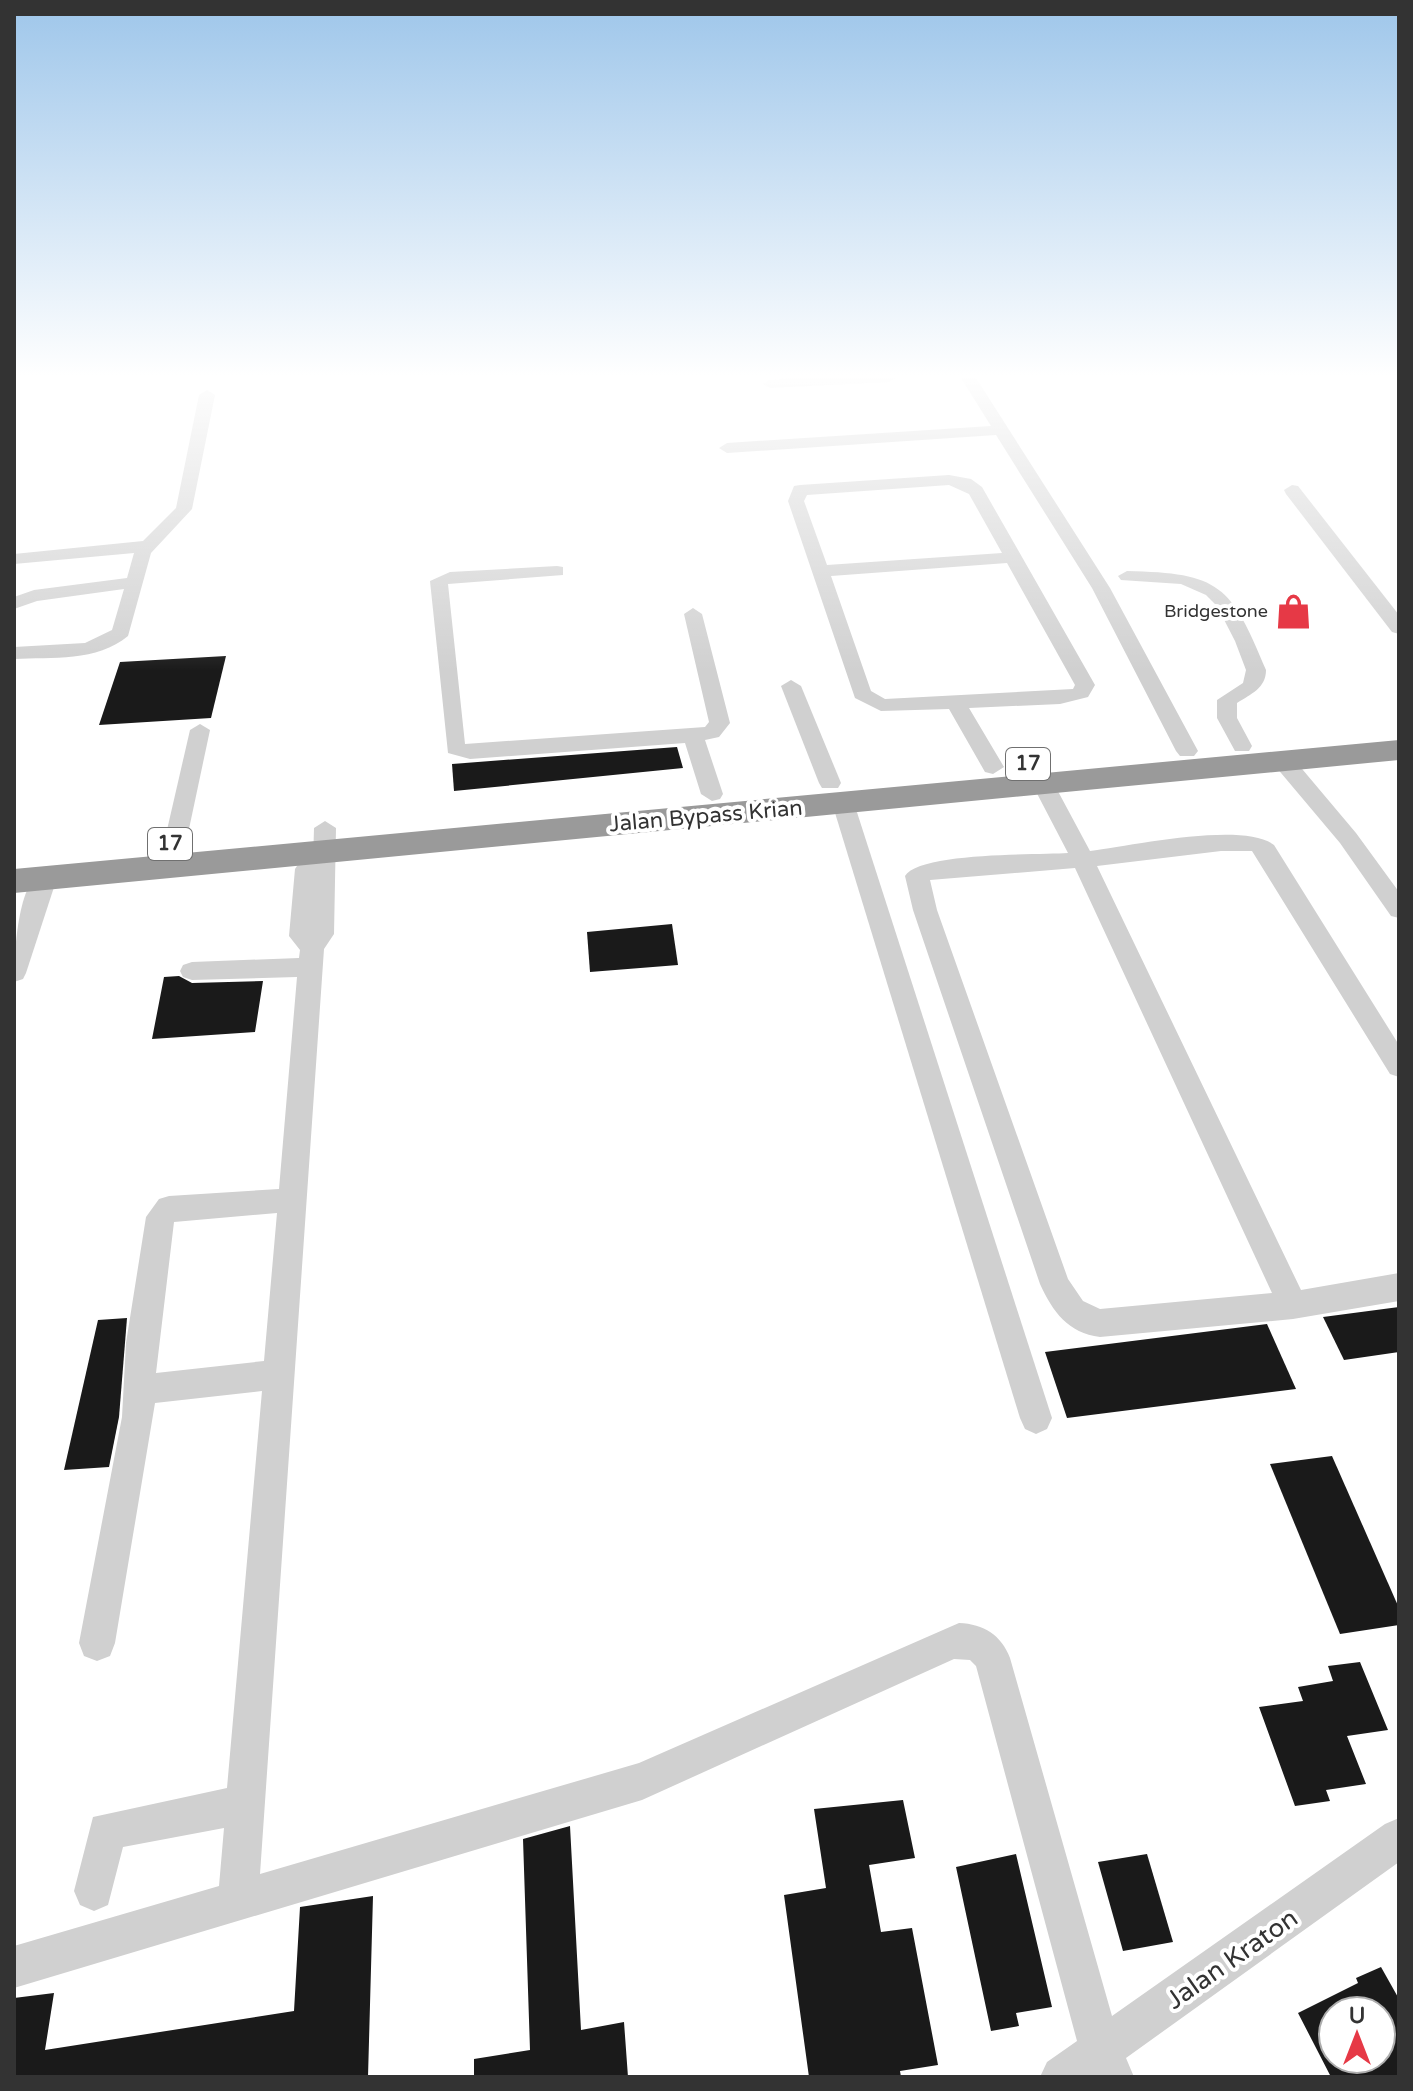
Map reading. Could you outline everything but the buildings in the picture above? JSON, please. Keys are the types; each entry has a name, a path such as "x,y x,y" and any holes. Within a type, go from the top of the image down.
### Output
{"highway":[{"name":"Jalan Bypass Krian","path":"29,880 317,841 712,794 837,793 993,767 1399,730"},
{"name":"Jalan Bypass Krian","path":"14,859 175,843 317,841 837,793 1042,782 1399,750"}],"street":[{"path":"14,653 93,647 115,639 121,632 146,549 184,509 191,476"},
{"path":"1028,476 1101,588 1187,751"},
{"path":"949,480 965,483 976,491 1014,557 1078,670 1083,690 1060,698 881,705 862,694 822,571 796,501 797,493 807,487 949,480"},
{"path":"1292,490 1399,628"},
{"path":"14,559 146,549"},
{"path":"822,571 1014,557"},
{"path":"557,571 450,577 439,581 458,751 693,736 712,732 720,723 693,614"},
{"path":"1127,576 1183,577 1201,582 1218,593 1256,670 1256,679 1250,687 1227,700 1227,718 1242,746"},
{"path":"14,603 34,596 135,578"},
{"path":"791,686 837,793 1036,1418"},
{"path":"956,703 993,767"},
{"path":"175,843 200,730"},
{"path":"693,736 712,794"},
{"path":"1284,762 1348,838 1399,910"},
{"path":"1042,782 1083,860 1293,1305"},
{"path":"238,1898 312,958 322,934 317,841"},
{"path":"1399,1067 1262,845 1242,841 1083,860 934,869 923,871 916,879 1055,1284 1073,1313 1091,1323 1293,1305 1399,1287"},
{"path":"14,973 29,880"},
{"path":"192,971 312,958"},
{"path":"97,1643 138,1417 137,1390 163,1212 169,1208 292,1200"},
{"path":"137,1390 278,1374"},
{"path":"14,1967 238,1898 642,1781 953,1641 971,1642 992,1658 1107,2064"},
{"path":"94,1891 107,1831 245,1804"},
{"name":"Jalan Kraton","path":"1062,2077 1107,2064 1399,1838"}],"place":[{"name":"Bridgestone","path":"1294,611"}]}
